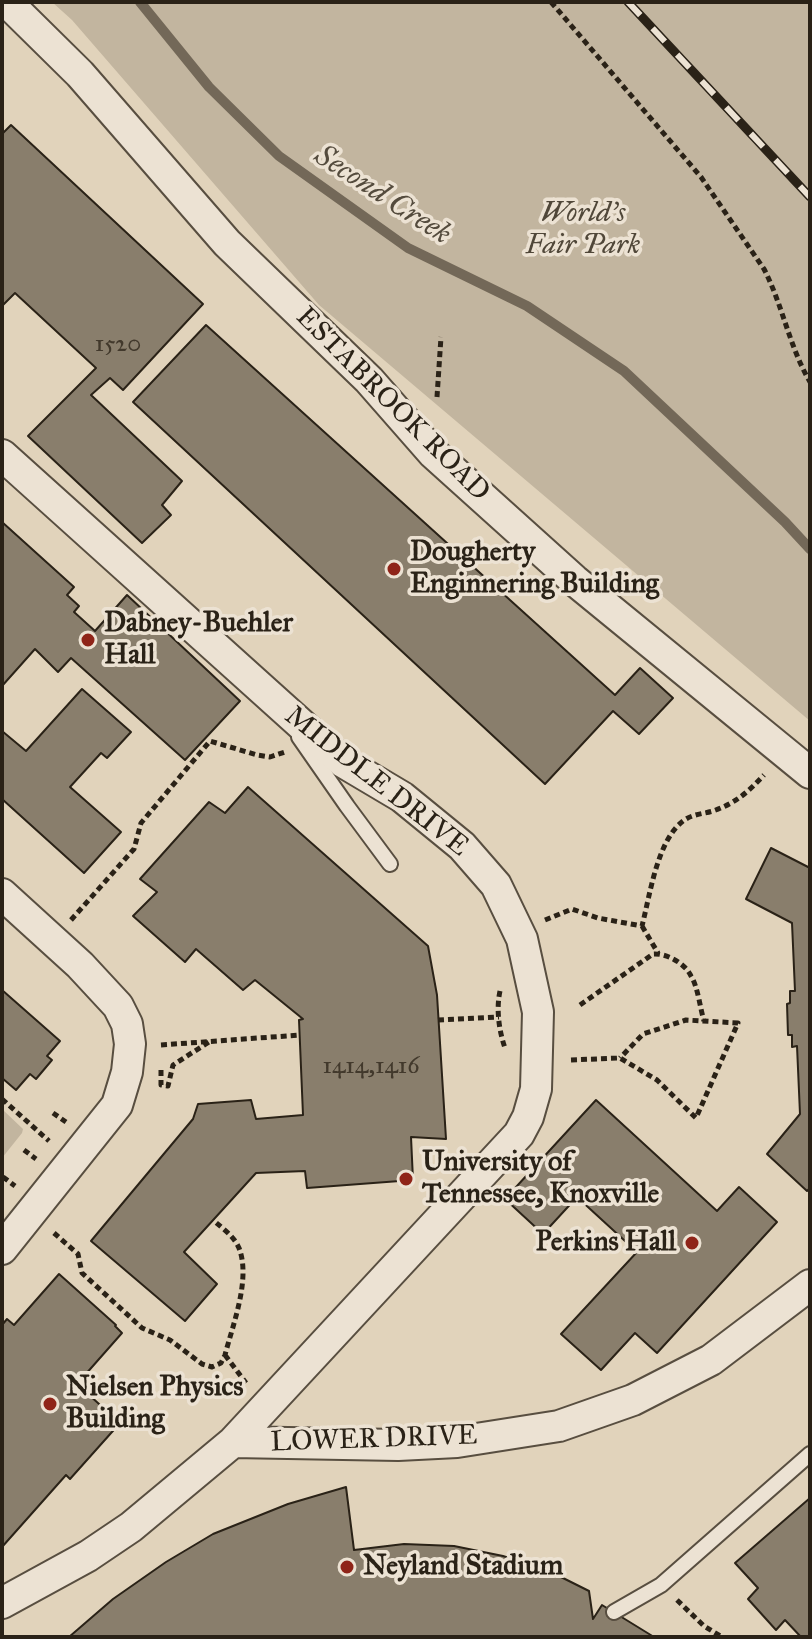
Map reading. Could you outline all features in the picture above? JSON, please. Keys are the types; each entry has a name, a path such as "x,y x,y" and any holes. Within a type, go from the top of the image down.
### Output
{"street":[{"name":"ESTABROOK ROAD","path":"7,2 80,74 227,243 369,380 433,453 574,580 810,773"},
{"name":"MIDDLE DRIVE","path":"2,455 343,762 402,797 462,846 496,885 522,939 538,1012 536,1089 531,1110 519,1134 233,1442 131,1527 88,1556 2,1603"},
{"path":"2,894 80,965 118,1006 127,1024 130,1044 127,1072 117,1105 2,1249"},
{"name":"LOWER DRIVE","path":"233,1442 443,1443 559,1426 633,1400 711,1360 810,1285"}],"lane":[{"path":"274,700 390,864"},
{"path":"614,1612 661,1585 810,1454"}],"path":[{"path":"551,2 701,177 764,269 773,286 794,352 810,382"},
{"path":"437,397 441,337"},
{"path":"70,922 134,849 141,823 210,741 257,755"},
{"path":"658,953 642,926 669,838 683,821 744,796 785,752"},
{"path":"533,924 572,909 598,918 642,926"},
{"path":"580,1005 658,953 674,959 691,974 704,1021"},
{"path":"438,1020 499,1017"},
{"path":"571,1060 620,1058 657,1080 696,1118 738,1023 686,1020 643,1034 620,1058"},
{"path":"160,1045 300,1035"},
{"path":"161,1069 161,1085 168,1086 173,1065 210,1041"},
{"path":"2,1099 55,1147"},
{"path":"51,1229 78,1254 82,1273 142,1328 170,1340 202,1364 212,1367 221,1363 225,1355 242,1289 239,1247 213,1220"},
{"path":"661,1585 704,1626 722,1637"}],"green space":[{"name":"World's Fair Park","path":"52,2 810,2 810,721 319,305 72,20"},
{"path":"2,1109 23,1129 2,1158"}],"building":[{"path":"11,125 203,304 123,390 110,378 91,395 182,481 162,505 171,515 142,543 28,436 96,368 15,293 2,306 2,134"},
{"name":"Dougherty Enginnering Building","path":"206,325 615,695 640,668 673,698 639,734 613,711 545,784 133,402"},
{"name":"Dabney-Buehler Hall","path":"2,522 74,587 67,595 79,606 74,612 95,631 127,595 240,701 185,760 71,658 58,672 35,649 2,686"},
{"name":"Dabney-Buehler Hall","path":"82,689 131,732 107,758 101,753 70,787 121,832 84,873 2,799 2,731 26,751"},
{"path":"248,787 428,946 437,995 446,1139 411,1137 413,1180 307,1188 305,1171 256,1173 184,1252 217,1284 185,1321 91,1241 193,1119 198,1104 251,1100 256,1119 303,1115 299,1020 303,1019 255,980 243,990 196,949 185,962 133,916 157,892 140,879 209,802 225,813"},
{"path":"771,848 810,868 810,1188 807,1191 767,1154 800,1114 797,1046 792,1047 792,1035 788,1035 787,1004 790,1003 790,991 795,991 792,923 746,899"},
{"path":"2,990 60,1041 47,1056 52,1060 36,1079 30,1074 16,1090 2,1078"},
{"name":"Perkins Hall","path":"596,1100 717,1211 739,1187 777,1222 657,1353 635,1333 601,1370 561,1334 637,1252 577,1197 543,1234 505,1199"},
{"name":"Nielsen Physics Building","path":"59,1274 122,1333 77,1384 120,1423 70,1479 66,1475 2,1547 2,1325 7,1319 14,1325"},
{"name":"Neyland Stadium","path":"346,1487 354,1550 404,1544 454,1546 503,1556 551,1572 589,1591 593,1619 602,1605 654,1637 69,1637 113,1599 213,1534 288,1504"},
{"path":"810,1498 810,1637 801,1637 785,1620 776,1630 748,1599 758,1588 735,1563"}],"waterway":[{"name":"Second Creek","path":"140,2 209,87 279,156 408,248 527,306 624,371 810,549"}],"railway":[{"path":"628,2 810,197"}],"place":[{"name":"Dougherty Enginnering Building","path":"394,569"},
{"name":"Dabney-Buehler Hall","path":"88,640"},
{"name":"University of Tennessee, Knoxville","path":"406,1179"},
{"name":"Perkins Hall","path":"692,1243"},
{"name":"Nielsen Physics Building","path":"50,1404"},
{"name":"Neyland Stadium","path":"347,1567"}]}
